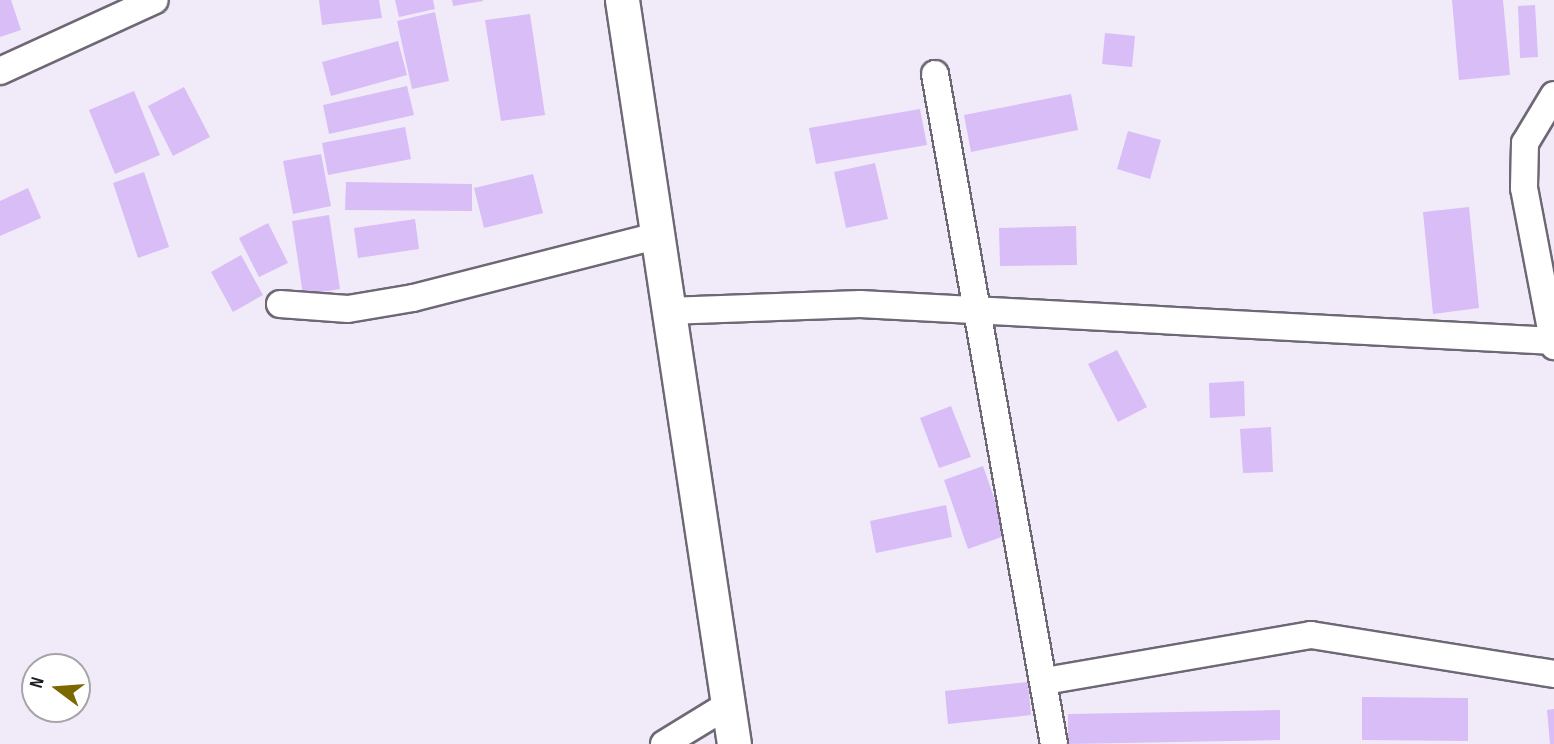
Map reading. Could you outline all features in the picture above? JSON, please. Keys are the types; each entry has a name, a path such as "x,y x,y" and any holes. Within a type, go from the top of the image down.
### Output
{"main road":[{"path":"622,0 734,744"}],"street":[{"path":"0,71 155,0"},
{"path":"934,74 1045,681 1054,744"},
{"path":"667,311 860,304 977,313 1552,343 1524,177 1525,143 1554,95"},
{"path":"279,304 348,309 413,298 656,236"},
{"path":"1045,681 1311,635 1554,674"},
{"path":"664,744 727,705"}],"building":[{"path":"0,0 11,0 21,30 0,37"},
{"path":"319,0 379,0 382,18 322,25"},
{"path":"395,0 433,0 435,9 399,17"},
{"path":"452,0 483,0 483,1 453,6"},
{"path":"1452,0 1503,0 1510,75 1459,80"},
{"path":"1535,5 1538,57 1520,58 1518,6"},
{"path":"435,12 449,81 412,89 397,21"},
{"path":"530,14 545,115 501,121 485,20"},
{"path":"1105,33 1135,36 1132,67 1102,64"},
{"path":"398,41 407,75 331,96 322,62"},
{"path":"407,86 414,115 329,134 323,105"},
{"path":"184,87 210,137 173,156 148,106"},
{"path":"134,91 160,155 115,174 89,110"},
{"path":"1071,94 1078,130 971,152 964,115"},
{"path":"920,109 927,145 816,164 809,128"},
{"path":"405,127 411,159 328,175 322,143"},
{"path":"1128,131 1161,140 1150,179 1117,169"},
{"path":"321,154 331,206 293,214 283,161"},
{"path":"875,163 888,219 846,228 834,172"},
{"path":"144,172 169,247 138,258 113,183"},
{"path":"533,174 543,213 484,228 474,188"},
{"path":"346,182 472,184 472,211 345,210"},
{"path":"28,188 41,218 0,236 0,201"},
{"path":"1469,207 1479,308 1433,314 1423,212"},
{"path":"329,215 340,289 303,295 292,221"},
{"path":"415,219 419,249 358,258 354,228"},
{"path":"268,223 288,263 259,277 239,238"},
{"path":"1076,226 1077,265 1000,266 999,228"},
{"path":"241,255 263,295 233,312 211,272"},
{"path":"1117,350 1147,407 1118,422 1088,364"},
{"path":"1244,381 1245,416 1210,418 1209,383"},
{"path":"951,406 971,457 939,468 920,418"},
{"path":"1271,427 1273,472 1243,473 1240,429"},
{"path":"983,466 1007,535 968,549 944,480"},
{"path":"946,505 952,537 876,553 870,521"},
{"path":"1028,682 1031,715 948,724 945,691"},
{"path":"1362,697 1468,698 1468,741 1362,740"},
{"path":"1554,709 1554,744 1550,744 1547,710"},
{"path":"1280,710 1280,740 1068,744 1068,714"}]}
